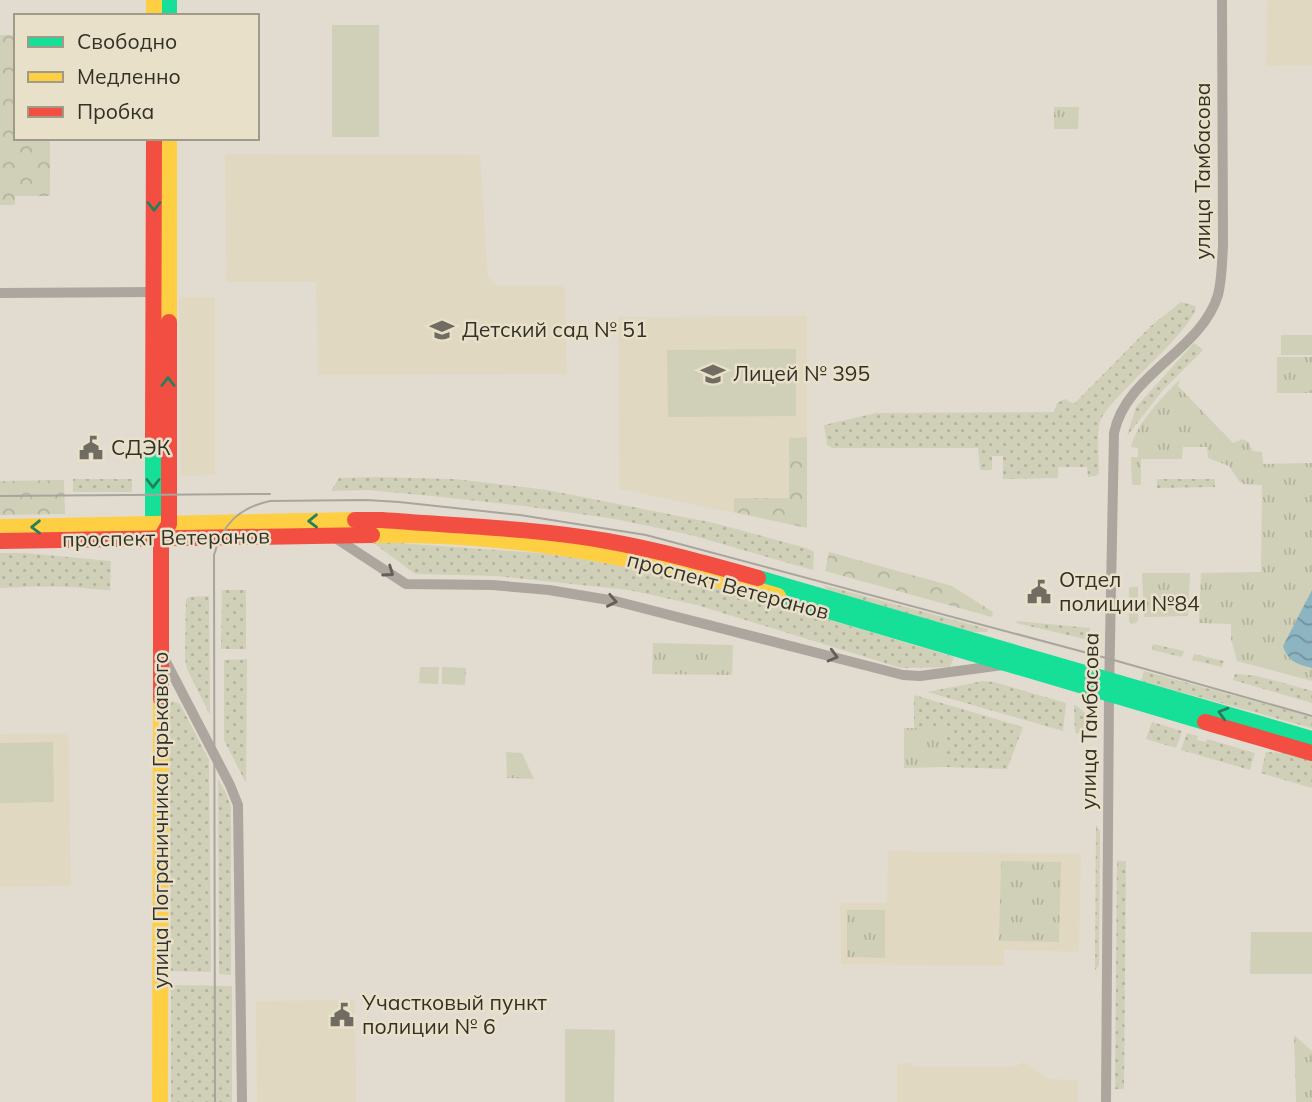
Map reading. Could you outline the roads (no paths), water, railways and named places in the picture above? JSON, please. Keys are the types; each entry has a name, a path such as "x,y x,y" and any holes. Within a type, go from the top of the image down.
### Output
{"main road":[{"name":"улица Пограничника Гарькавого","path":"154,140 161,292 160,1102"},
{"name":"улица Пограничника Гарькавого","path":"161,292 169,140"},
{"name":"проспект Ветеранов","path":"0,541 161,529 382,520 548,533 606,541 696,560 1037,661 1312,753"},
{"name":"проспект Ветеранов","path":"0,527 332,535 412,534 559,548 663,565 1007,665 1109,687 1312,739"}],"street":[{"name":"улица Тамбасова","path":"1106,1102 1109,687 1114,450 1117,421 1132,397 1191,336 1217,296 1222,272 1222,0"},
{"path":"0,293 161,292"},
{"path":"332,535 406,584 492,585 549,590 615,601 903,675 920,676 1007,665"},
{"path":"162,652 238,805 242,1102"}],"water":[{"path":"1312,590 1312,668 1293,661 1283,646"}],"tram line":[{"path":"0,496 270,494"},
{"path":"215,1102 214,555 217,544 233,519 259,504 270,501 399,502 520,515 646,535 1312,716"}],"place":[{"name":"Детский сад № 51","path":"442,330"},
{"name":"Лицей № 395","path":"713,374"},
{"name":"СДЭК","path":"91,448"},
{"name":"Отдел полиции №84","path":"1039,592"},
{"name":"Участковый пункт полиции № 6","path":"342,1015"}]}
